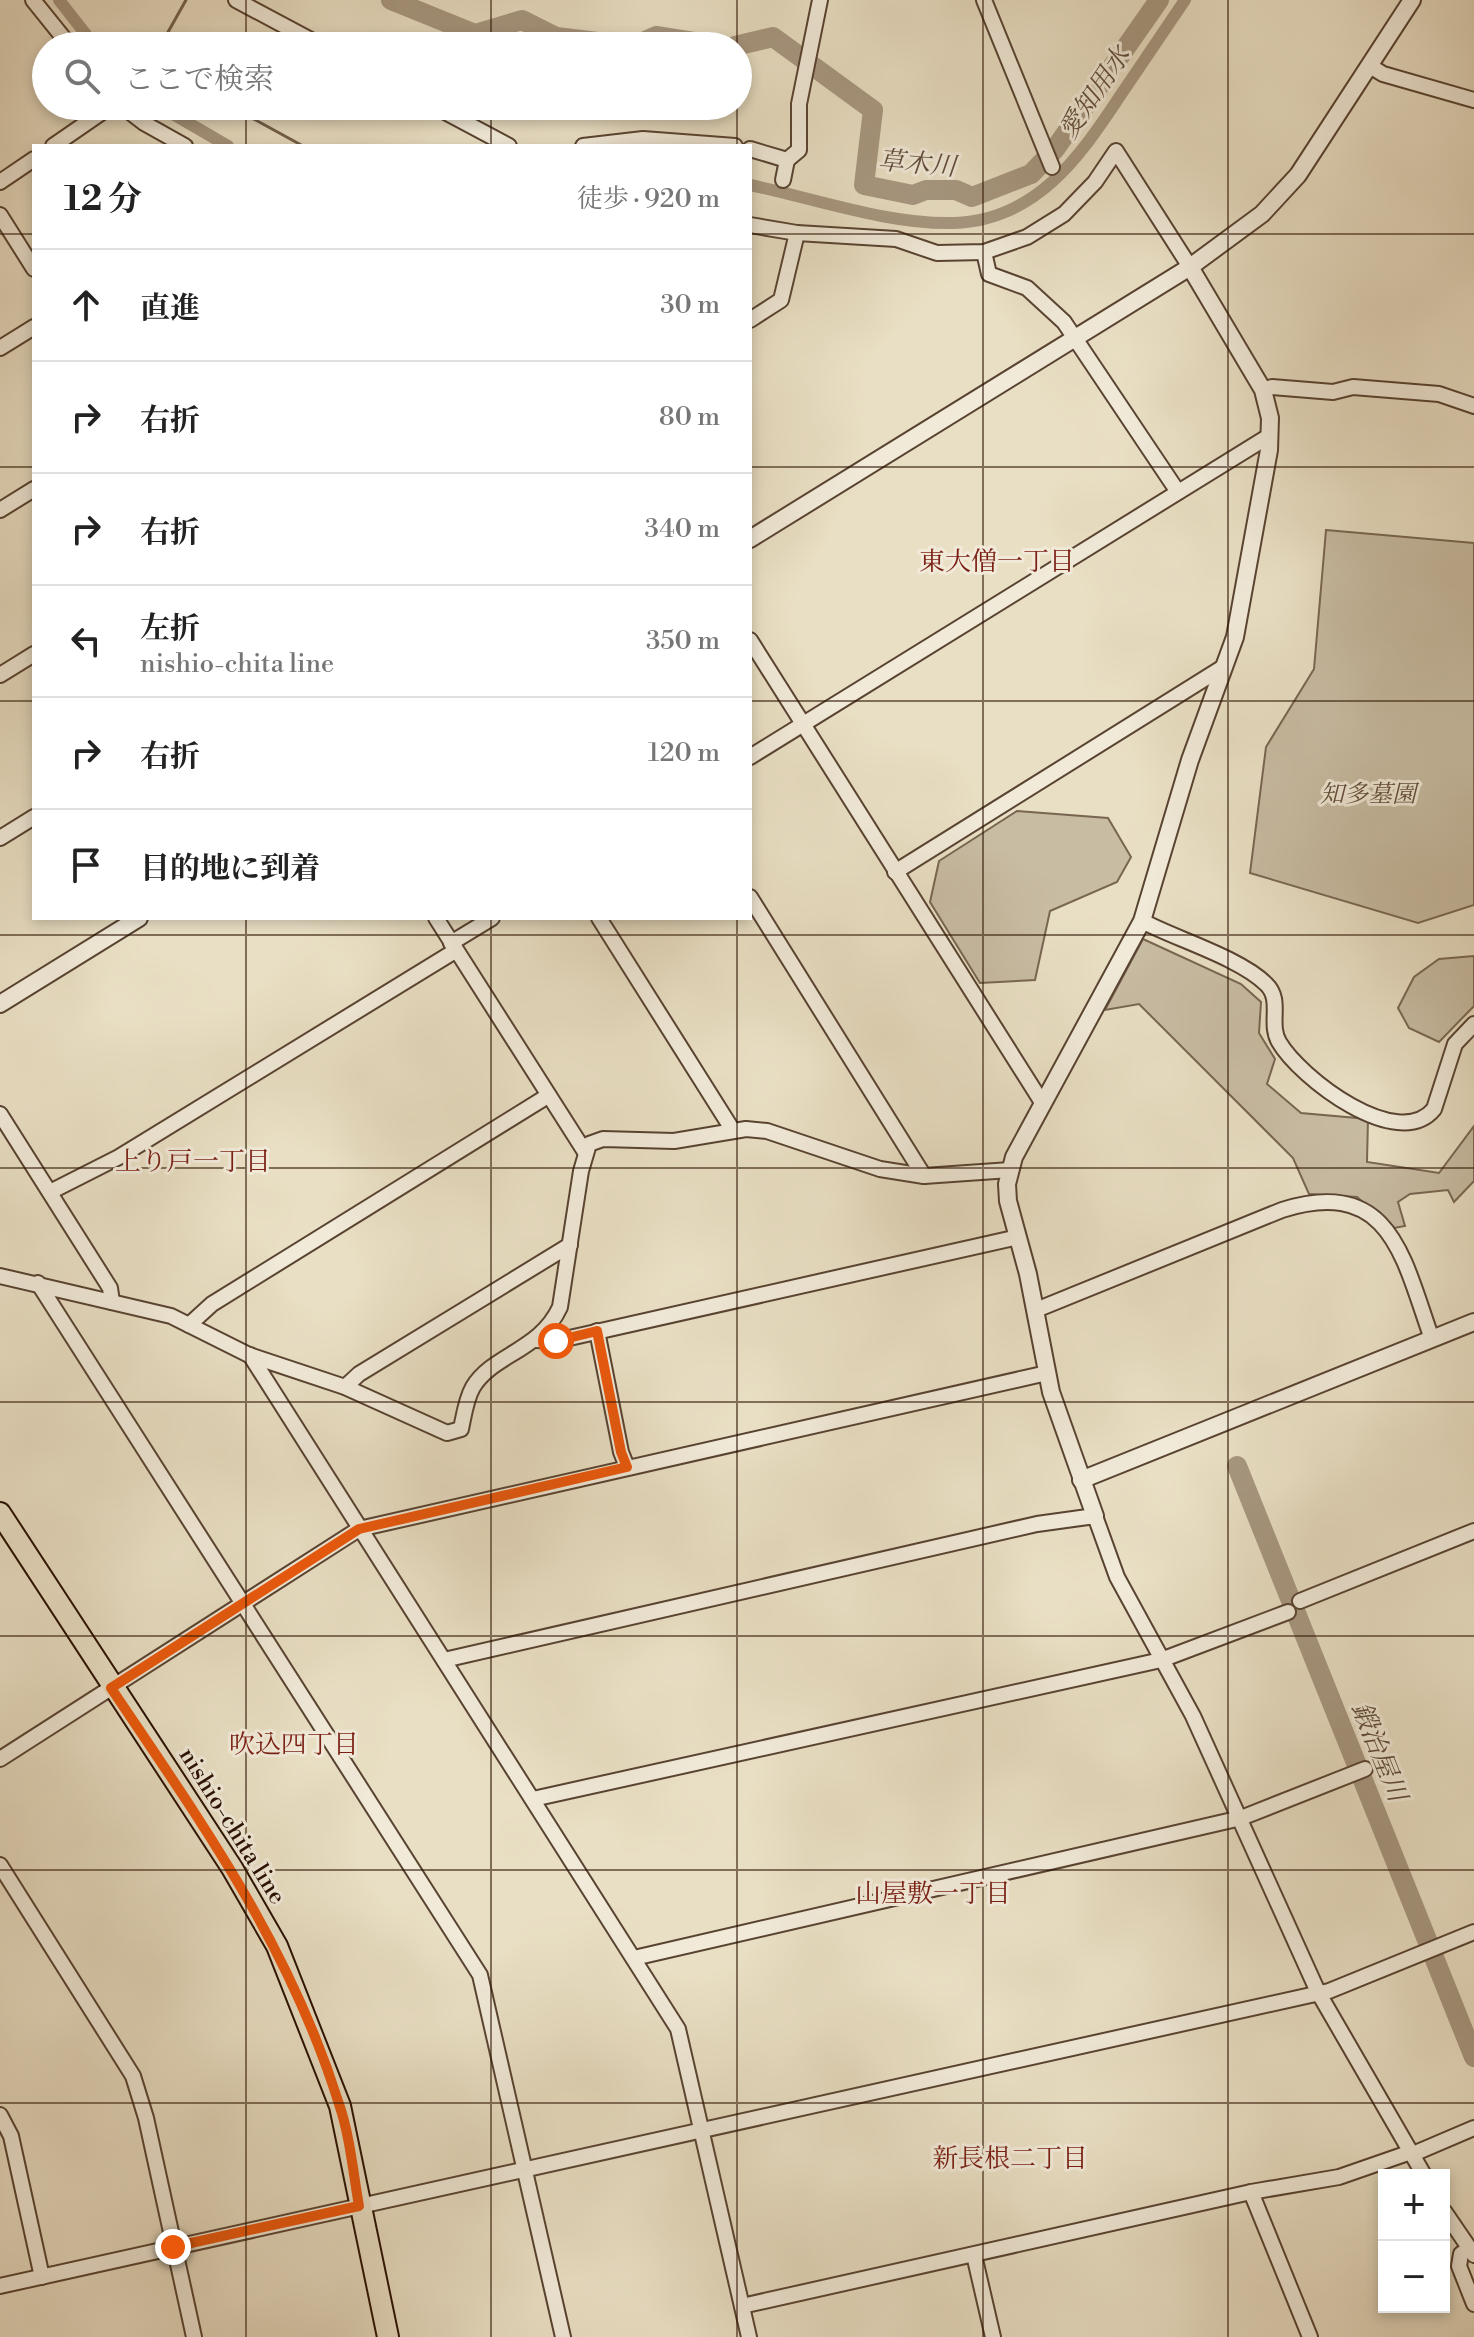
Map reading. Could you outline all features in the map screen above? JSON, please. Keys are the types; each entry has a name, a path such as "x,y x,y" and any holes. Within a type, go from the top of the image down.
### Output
{"main road":[{"name":"nishio-chita line","path":"0,1513 111,1688 232,1868 277,1946 340,2106 388,2337"}],"street":[{"path":"33,0 59,32"},
{"path":"236,0 296,32"},
{"path":"783,180 787,160 801,144 799,104 820,0"},
{"path":"984,0 1052,167"},
{"path":"752,538 1190,267 1244,229 1278,198 1321,143 1412,0"},
{"path":"1370,66 1383,74 1474,100"},
{"path":"56,144 91,120"},
{"path":"140,120 181,144"},
{"path":"460,120 505,144"},
{"path":"600,144 643,139 709,144"},
{"path":"752,150 787,160"},
{"path":"752,225 797,233 896,239 937,253 984,252 1027,237 1064,214 1095,182 1116,151 1263,390 1270,418 1269,436 1249,565 1225,666 1190,760 1142,921 1010,1170 1008,1201 1036,1310 1047,1373 1081,1480 1117,1577 1193,1716 1318,1992 1421,2169"},
{"path":"0,182 32,160"},
{"path":"0,215 32,266"},
{"path":"752,319 781,300 797,233"},
{"path":"984,252 989,274 1027,288 1074,337 1178,492"},
{"path":"0,348 32,328"},
{"path":"1263,390 1272,387 1333,392 1353,387 1439,394 1473,401"},
{"path":"752,756 1269,436"},
{"path":"0,510 32,490"},
{"path":"752,643 1043,1104"},
{"path":"0,675 32,655"},
{"path":"895,872 1225,666"},
{"path":"0,838 32,818"},
{"path":"752,900 924,1176"},
{"path":"0,1004 136,920"},
{"path":"437,920 546,1097 585,1152"},
{"path":"50,1192 119,1157 453,947 489,920"},
{"path":"600,920 732,1129"},
{"path":"1142,921 1195,944 1266,984 1275,1001 1274,1025 1278,1040 1289,1056 1324,1091 1390,1122 1408,1125 1428,1116 1434,1109 1455,1044 1474,1024"},
{"path":"189,1325 212,1304 546,1097"},
{"path":"0,1114 110,1288 112,1302"},
{"path":"0,1276 171,1316 249,1355 345,1387 447,1433 461,1429 474,1384 536,1340 553,1322 560,1307 585,1152 589,1144 603,1139 674,1141 732,1129 767,1131 880,1169 924,1176 1010,1170"},
{"path":"1036,1310 1282,1210 1322,1200 1347,1202 1382,1221 1400,1250 1432,1339"},
{"path":"536,1340 556,1341 1018,1237"},
{"path":"345,1387 359,1374 570,1245"},
{"path":"38,1283 480,1975 563,2337"},
{"path":"1081,1480 1474,1322"},
{"path":"597,1331 621,1452 627,1467"},
{"path":"249,1355 678,2029 749,2337"},
{"path":"0,1759 359,1529 1047,1373"},
{"path":"444,1660 1037,1524 1095,1516"},
{"path":"1300,1601 1474,1531"},
{"path":"533,1799 1161,1660 1288,1612"},
{"path":"634,1958 1241,1818 1360,1771"},
{"path":"0,1865 133,2076 146,2118 194,2337"},
{"path":"0,2286 1329,1991 1474,1932"},
{"path":"0,2115 11,2136 42,2277"},
{"path":"742,2306 1251,2192 1339,2177 1474,2128"},
{"path":"1251,2192 1310,2337"},
{"path":"1450,2220 1471,2252 1458,2259 1474,2304"},
{"path":"974,2255 993,2337"}],"green space":[{"name":"知多墓園","path":"1326,530 1474,543 1474,905 1418,923 1250,873 1266,747 1314,669"},
{"path":"1017,811 1108,818 1131,857 1117,882 1050,911 1035,980 980,983 930,902 939,861"},
{"path":"1143,939 1241,984 1261,1002 1259,1033 1275,1059 1267,1084 1301,1113 1368,1119 1367,1162 1439,1173 1474,1126 1474,1181 1454,1202 1448,1190 1410,1194 1398,1202 1405,1226 1394,1228 1357,1197 1309,1194 1293,1158 1139,1004 1105,1010"},
{"path":"1474,956 1474,1006 1439,1042 1409,1028 1398,1008 1414,977 1439,959"}],"waterway":[{"name":"愛知用水","path":"59,0 84,32"},
{"path":"168,32 186,0"},
{"name":"草木川","path":"391,0 470,32"},
{"name":"草木川","path":"752,42 773,37 873,110 864,185 913,195 926,190 956,190 972,197 1031,174 1055,149 1159,0"},
{"name":"愛知用水","path":"752,185 904,220 954,223 1009,211 1032,198 1071,163 1185,0"},
{"name":"草木川","path":"482,32 522,20 546,32"},
{"name":"愛知用水","path":"183,120 225,144"},
{"path":"256,120 299,144"},
{"name":"鍛治屋川","path":"1237,1466 1474,2057"}],"district":[{"name":"東大僧一丁目","path":"997,562"},
{"name":"上り戸一丁目","path":"193,1162"},
{"name":"吹込四丁目","path":"294,1745"},
{"name":"山屋敷一丁目","path":"933,1894"},
{"name":"新長根二丁目","path":"1010,2159"}],"route":[{"path":"173,2247 359,2206 340,2106 307,2015 277,1946 232,1868 111,1688 359,1529 627,1467 621,1452 597,1331 556,1341"}]}
